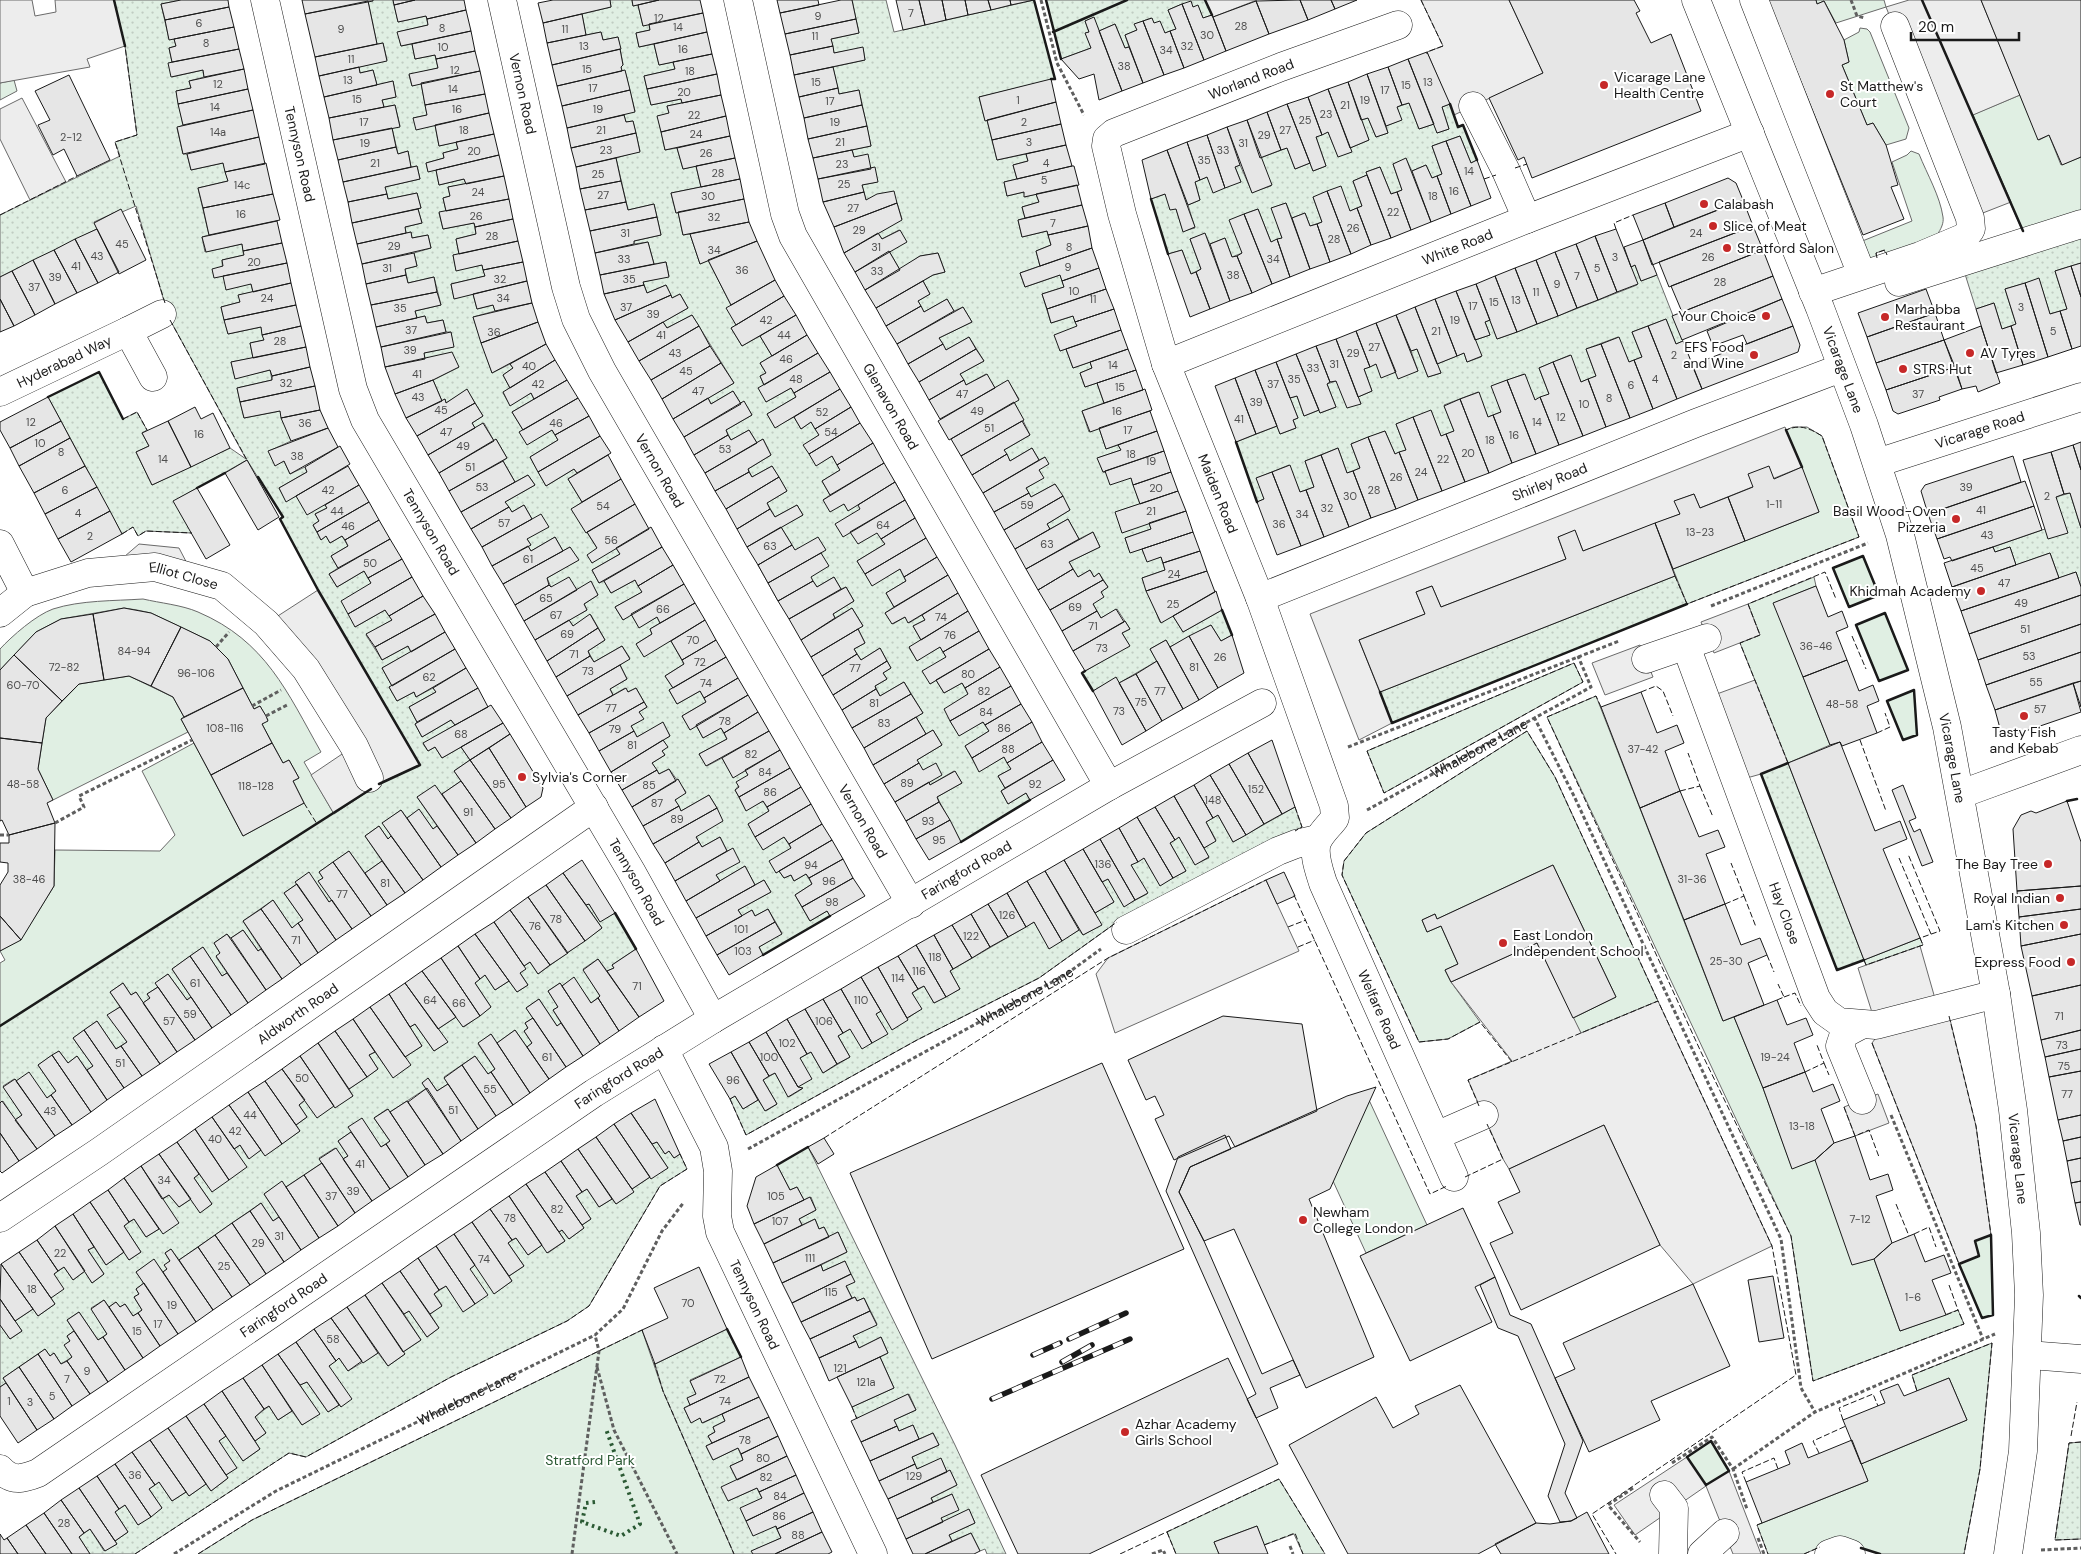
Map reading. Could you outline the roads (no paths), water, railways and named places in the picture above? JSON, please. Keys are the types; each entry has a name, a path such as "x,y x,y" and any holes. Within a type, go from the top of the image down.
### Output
{"street":[{"name":"Tennyson Road","path":"265,0 353,389 365,420 594,807 713,1019"},
{"name":"Vernon Road","path":"502,0 566,287 576,319 606,379 911,904"},
{"name":"Glenavon Road","path":"738,0 785,214 793,236 1109,786"},
{"name":"Vicarage Lane","path":"1696,0 1816,300 1877,463 1902,544 1947,726 1996,994 2013,1110 2026,1233 2028,1355 2023,1451 2008,1552"},
{"path":"1754,0 1862,275"},
{"name":"Worland Road","path":"1107,139 1114,133 1226,89 1398,25"},
{"path":"1816,300 1862,275 1920,256 1965,237 1971,229 1970,218 1895,26"},
{"path":"1473,106 1506,171 1526,219"},
{"name":"White Road","path":"1166,364 1526,219 1750,133"},
{"name":"Maiden Road","path":"1107,139 1107,154 1122,214 1166,364 1260,598 1334,806 1335,818 1318,839"},
{"path":"1816,300 2081,224"},
{"name":"Hyderabad Way","path":"0,392 162,314"},
{"name":"Hyderabad Way","path":"128,331 153,377"},
{"name":"Shirley Road","path":"1260,598 1696,423 1841,368"},
{"name":"Vicarage Road","path":"1877,463 2081,398"},
{"path":"0,544 25,593"},
{"name":"Elliot Close","path":"0,613 25,593 88,573 155,567 222,586 266,623 306,669 354,746 369,778"},
{"name":"Hay Close","path":"1646,659 1697,642 1816,998 1825,1012 1839,1022 1876,1025 1996,994"},
{"name":"Faringford Road","path":"0,1469 5,1474 21,1480 38,1474 594,1093 713,1019 1109,786 1262,702"},
{"path":"1960,794 2081,750"},
{"name":"Aldworth Road","path":"0,1218 99,1152 594,807"},
{"path":"1126,930 1278,851 1296,844 1318,839"},
{"name":"Welfare Road","path":"1318,839 1316,852 1323,882 1454,1177"},
{"path":"1861,1025 1844,1034 1840,1046 1862,1100"},
{"name":"Tennyson Road","path":"664,1049 714,1146 718,1170 716,1216 720,1232 873,1554"},
{"path":"1436,1136 1484,1115"},
{"path":"2028,1355 2081,1359"},
{"path":"1664,1495 1674,1508 1673,1554"},
{"path":"1702,1554 1725,1533"},
{"path":"1829,1554 1840,1550 1852,1554"}],"railway":[{"path":"1069,1339 1126,1313"},
{"path":"992,1399 1130,1339"},
{"path":"1033,1355 1060,1343"},
{"path":"1062,1362 1092,1345"}],"place":[{"name":"Vicarage Lane Health Centre","path":"1604,85"},
{"name":"St Matthew's Court","path":"1830,94"},
{"name":"Calabash","path":"1704,204"},
{"name":"Slice of Meat","path":"1713,226"},
{"name":"Stratford Salon","path":"1727,248"},
{"name":"Your Choice","path":"1766,316"},
{"name":"Marhabba Restaurant","path":"1885,317"},
{"name":"AV Tyres","path":"1970,353"},
{"name":"EFS Food and Wine","path":"1754,355"},
{"name":"STRS Hut","path":"1903,369"},
{"name":"Basil Wood-Oven Pizzeria","path":"1956,519"},
{"name":"Khidmah Academy","path":"1981,591"},
{"name":"Tasty Fish and Kebab","path":"2024,716"},
{"name":"Sylvia's Corner","path":"522,777"},
{"name":"The Bay Tree","path":"2048,864"},
{"name":"Royal Indian","path":"2060,898"},
{"name":"Lam's Kitchen","path":"2064,925"},
{"name":"East London Independent School","path":"1503,943"},
{"name":"Express Food","path":"2071,962"},
{"name":"Newham College London","path":"1303,1220"},
{"name":"Azhar Academy Girls School","path":"1125,1432"}],"park label":[{"name":"Stratford Park","path":"590,1460"}]}
